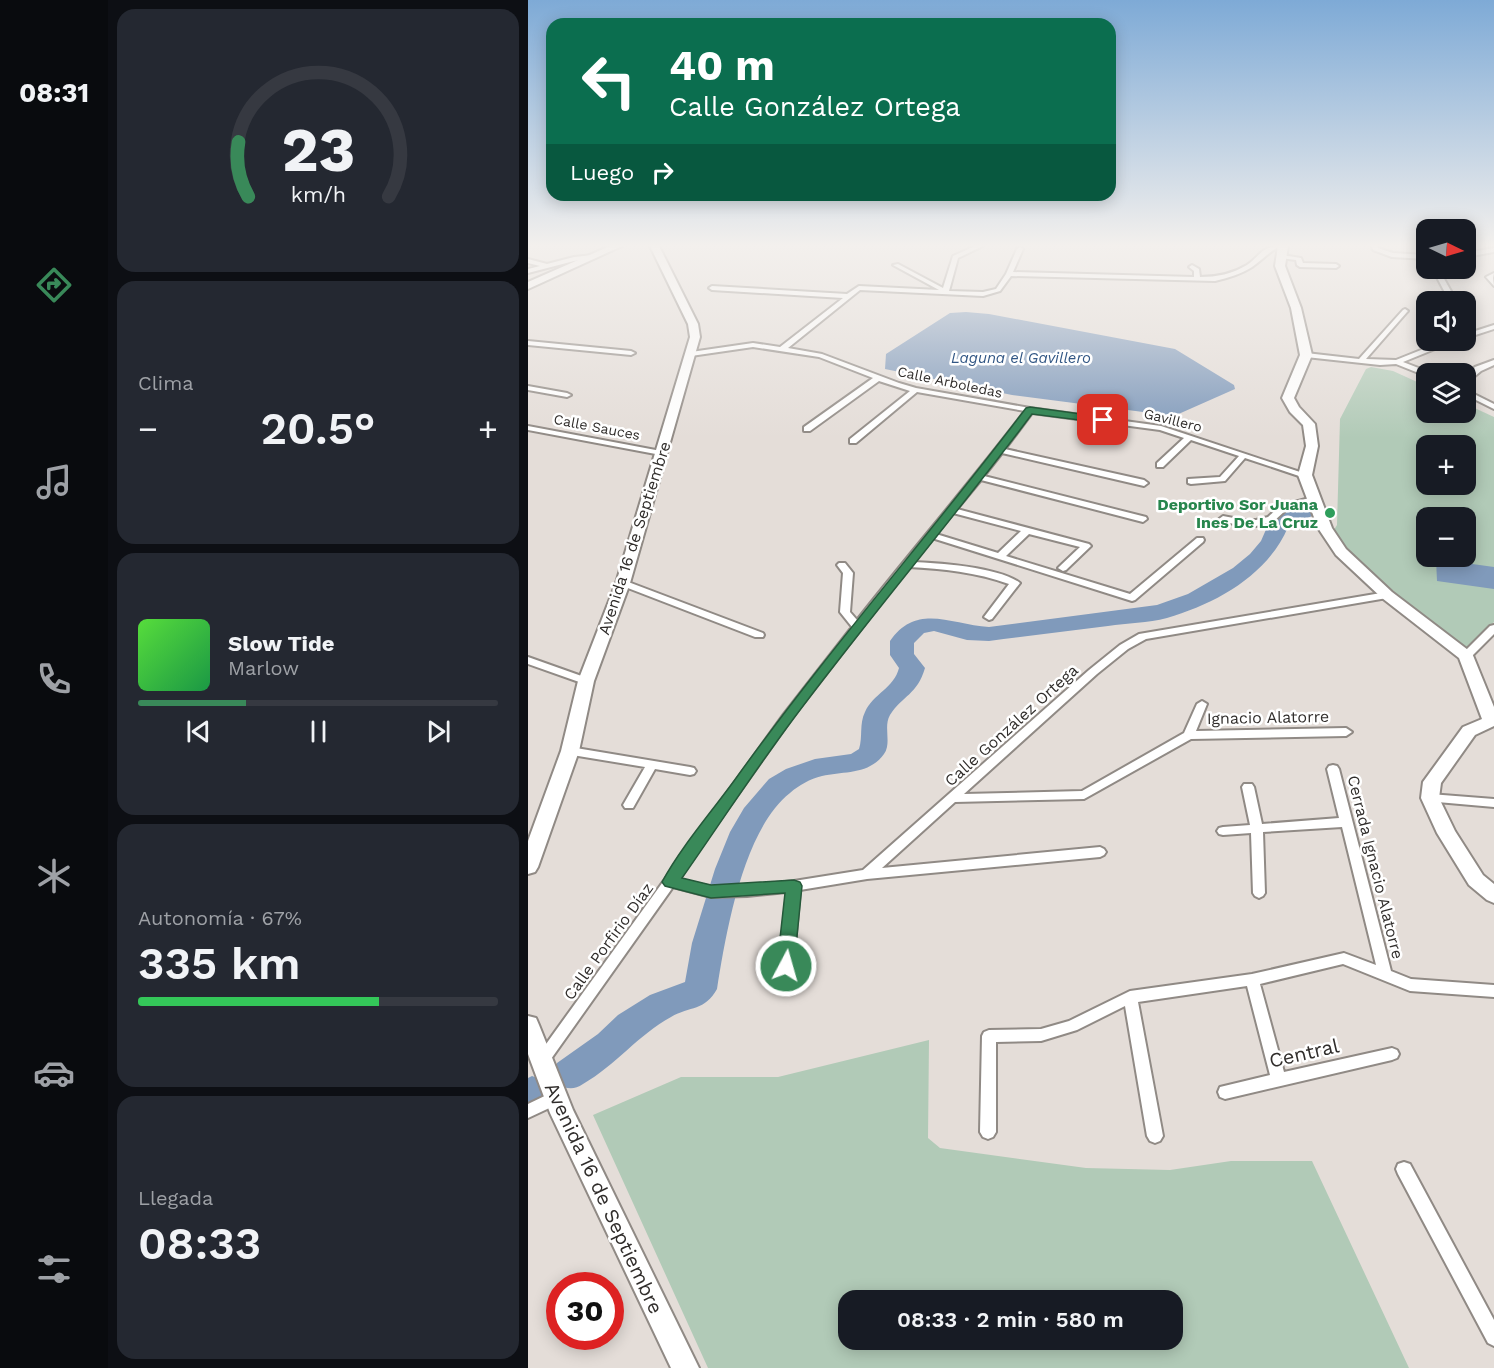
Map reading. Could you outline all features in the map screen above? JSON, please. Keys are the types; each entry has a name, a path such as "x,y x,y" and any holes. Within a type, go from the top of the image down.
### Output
{"main road":[{"name":"Avenida 16 de Septiembre","path":"528,867 570,751 586,681 622,583 691,354 695,337 693,324 686,310"},
{"path":"1296,310 1306,355 1288,399 1294,409 1309,424 1312,434 1312,446 1305,475 1325,528 1341,552 1388,595 1466,656 1493,721 1469,730 1432,782 1430,798 1446,833 1485,880 1494,895"},
{"name":"Avenida 16 de Septiembre","path":"528,1025 555,1098 685,1368"}],"street":[{"path":"782,349 831,310"},
{"path":"1362,360 1404,312"},
{"path":"1476,331 1494,327"},
{"path":"528,343 631,353"},
{"name":"Calle Arboledas","path":"691,354 753,345 820,355 916,390 1030,410"},
{"path":"1306,355 1380,363 1397,362 1426,351"},
{"path":"1397,362 1416,370"},
{"path":"1476,371 1494,362"},
{"path":"807,429 878,378"},
{"path":"528,388 567,395"},
{"path":"853,441 916,390"},
{"path":"1476,396 1493,404"},
{"name":"Gavillero","path":"1030,410 1161,428 1305,475"},
{"name":"Calle Porfirio Díaz","path":"540,1062 788,716 1030,410"},
{"name":"Calle Sauces","path":"528,428 661,453"},
{"path":"1160,465 1190,437"},
{"path":"1000,450 1144,483"},
{"path":"1191,481 1226,478 1244,455"},
{"path":"979,477 1143,519"},
{"path":"1223,519 1256,523 1271,519 1283,508 1313,500"},
{"path":"952,510 1086,546 1063,568"},
{"path":"1000,556 1028,530"},
{"path":"931,535 1132,598 1200,540"},
{"path":"906,564 954,566 989,572 1015,583 989,617"},
{"path":"842,565 848,573 845,612 858,627"},
{"path":"622,583 759,635"},
{"name":"Calle González Ortega","path":"867,874 1093,672 1124,647 1143,636 1388,595"},
{"path":"1466,656 1494,628"},
{"path":"528,660 586,681"},
{"path":"1189,735 1202,704"},
{"name":"Ignacio Alatorre","path":"954,798 1084,795 1189,735 1346,732"},
{"path":"570,751 690,771"},
{"path":"629,806 651,766"},
{"name":"Cerrada Ignacio Alatorre","path":"1333,768 1385,975"},
{"path":"1248,787 1257,827 1259,893"},
{"path":"1430,798 1494,803"},
{"path":"1224,831 1346,822"},
{"path":"670,882 711,892 794,886 867,874 1100,852"},
{"path":"786,966 794,886"},
{"path":"988,1132 989,1036 1041,1035 1062,1029 1130,997 1252,980 1344,958 1410,984 1494,991"},
{"path":"1252,980 1279,1081"},
{"path":"1130,997 1155,1136"},
{"name":"Central","path":"1225,1092 1392,1054"},
{"path":"528,1112 555,1098"},
{"path":"1404,1169 1494,1337"}],"green space":[{"path":"1371,367 1393,371 1416,381 1416,423 1476,423 1476,409 1494,417 1494,622 1465,653 1351,558 1332,533 1337,525 1340,419 1366,369"},
{"path":"929,1040 928,1138 940,1148 1086,1168 1170,1170 1231,1161 1312,1161 1409,1368 708,1368 593,1115 681,1077 778,1077"}],"water":[{"name":"Laguna el Gavillero","path":"950,313 989,314 1175,349 1234,385 1235,389 1174,416 1012,395 885,369 886,354"},
{"path":"1476,565 1494,567 1494,589 1437,581 1436,567 1476,567"}],"waterway":[{"path":"724,888 737,851 754,815 779,786 796,775 815,768 859,761 874,748 873,728 878,712 908,682 912,668 902,655 902,641 916,628 934,624 967,633 989,634 1161,612 1196,599 1241,573 1258,559 1271,542 1279,523 1305,512"},
{"path":"570,1074 610,1045 630,1025 662,1005 693,995 700,989 708,943 721,898"},
{"path":"528,1094 532,1092"}],"place":[{"name":"Deportivo Sor Juana Ines De La Cruz","path":"1330,513"}],"route":[{"path":"786,966 794,886 711,892 670,882 788,716 1030,410 1103,420"}]}
